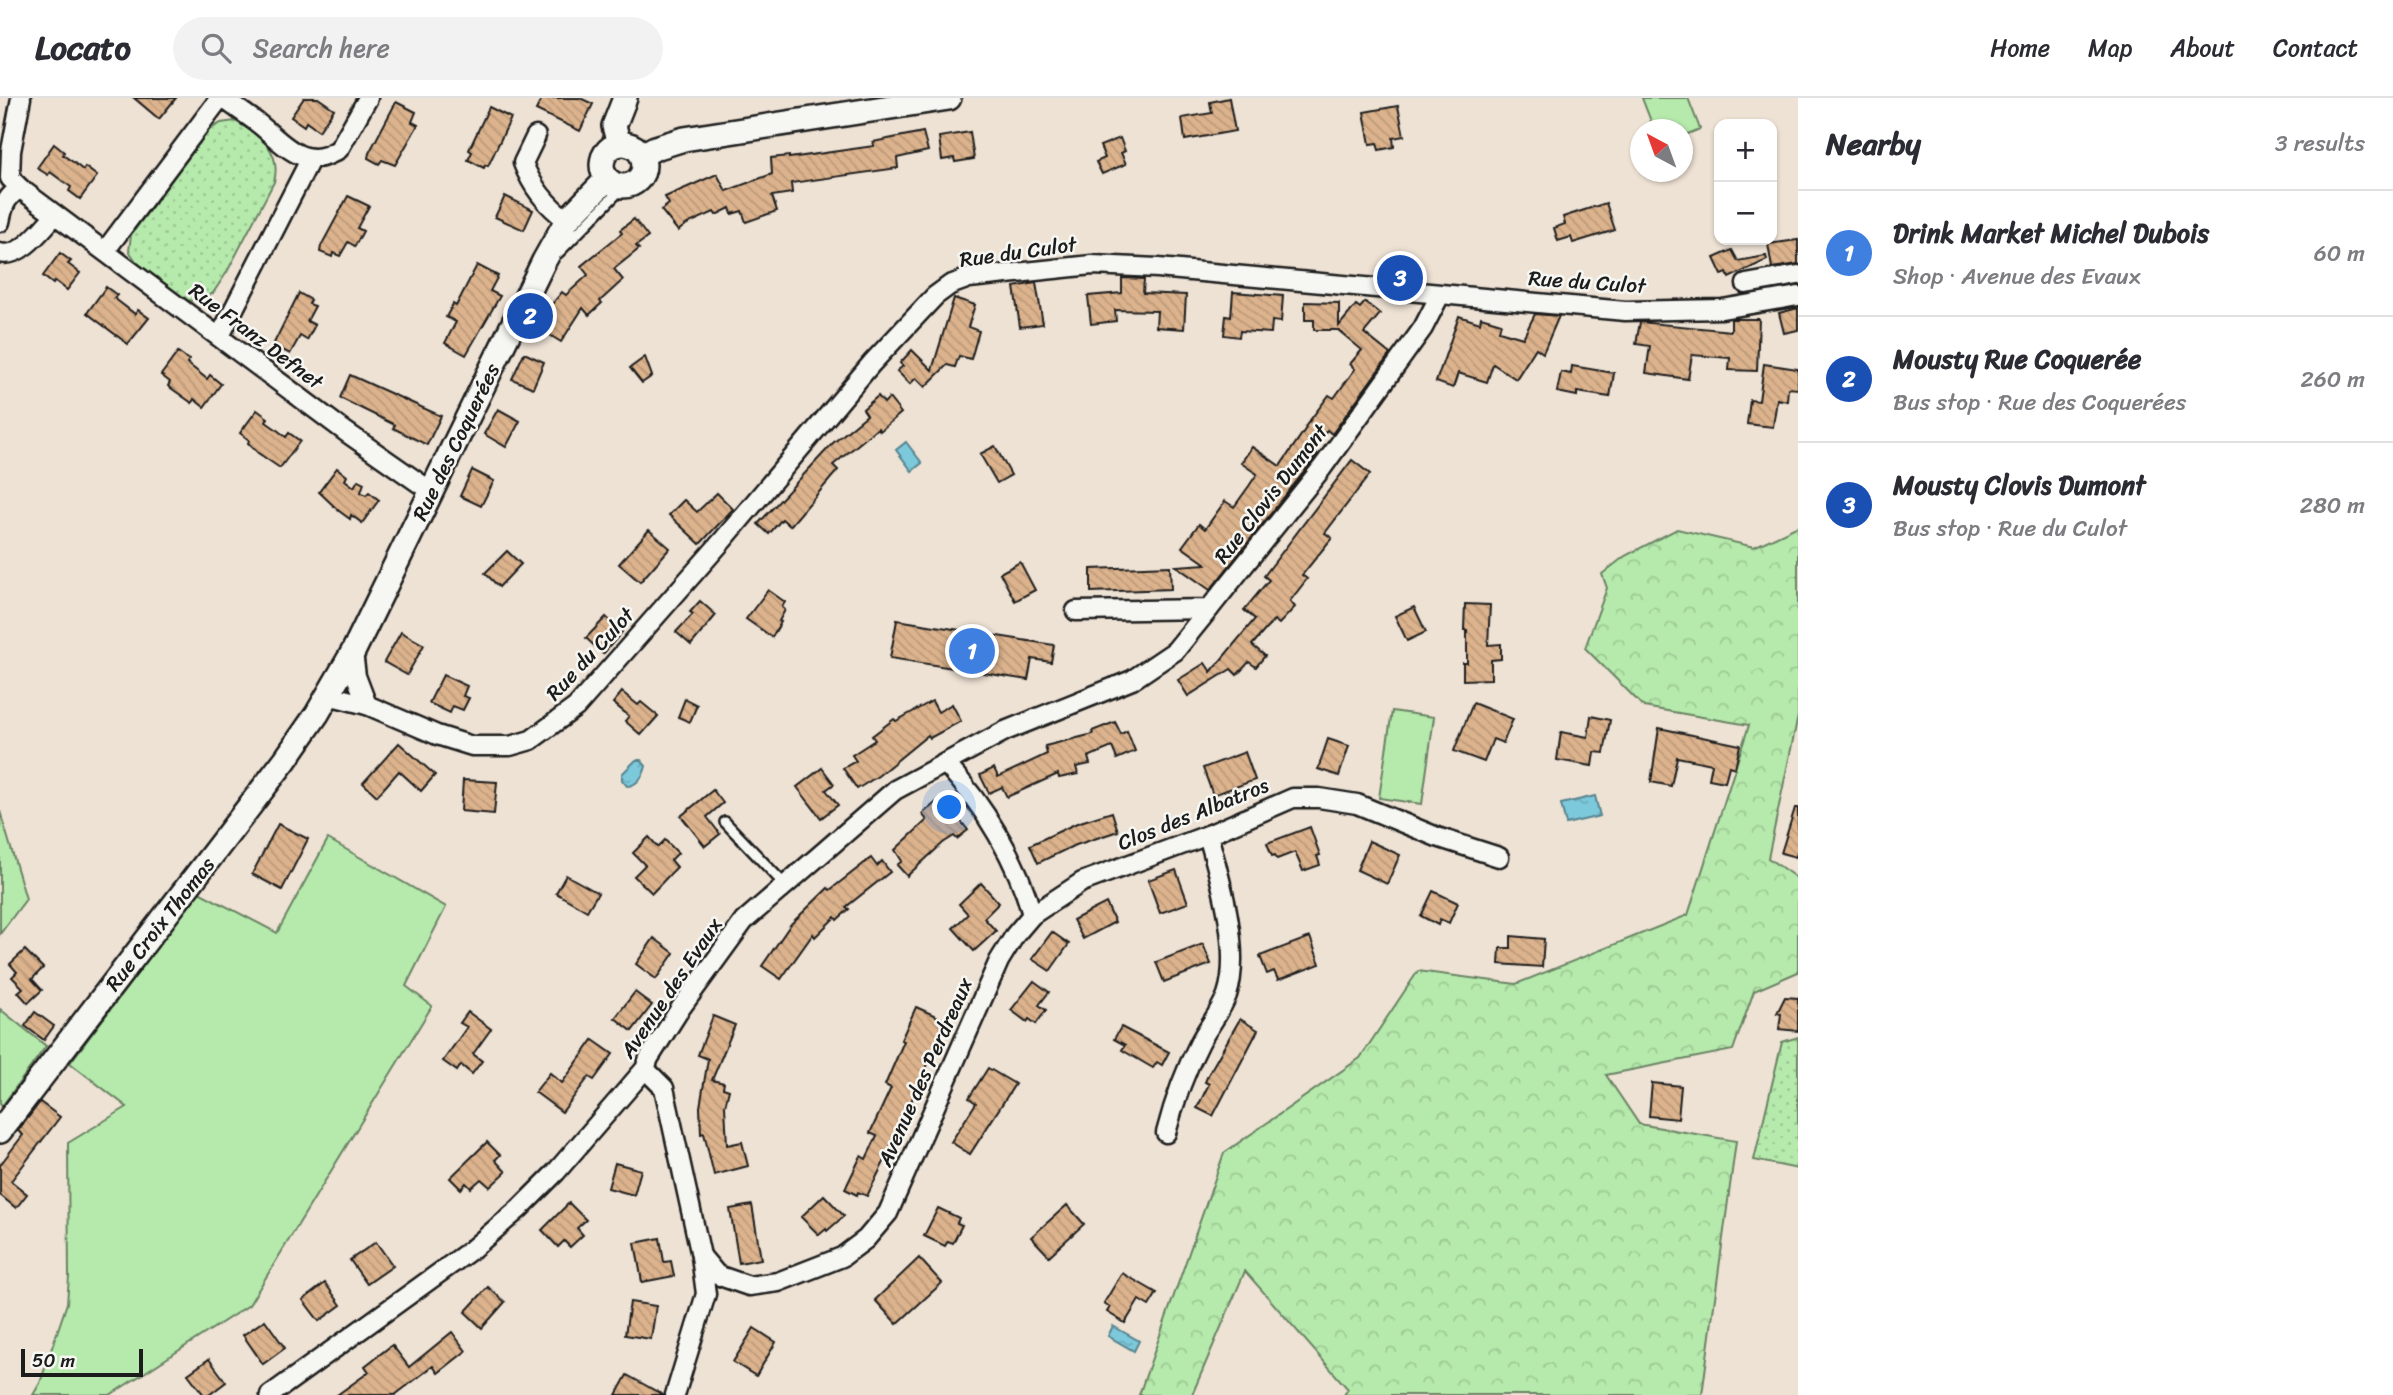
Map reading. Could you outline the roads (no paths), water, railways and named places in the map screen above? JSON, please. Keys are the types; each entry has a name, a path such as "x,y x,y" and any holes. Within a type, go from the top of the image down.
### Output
{"street":[{"path":"0,222 6,201 13,192 21,189 10,177 11,151 21,98"},
{"path":"105,251 222,98 286,148 300,156 311,158 333,153 345,142 368,98"},
{"path":"619,144 614,126 625,98"},
{"path":"642,155 684,139 948,98"},
{"path":"536,136 523,163 531,182 553,209 567,220"},
{"path":"619,144 632,145 642,155 644,172 633,184 616,183 602,169 603,158 609,149 619,144"},
{"path":"220,336 311,158"},
{"name":"Rue des Coquerées","path":"328,696 353,652 544,261 567,220 616,183"},
{"name":"Rue Franz Defnet","path":"21,189 346,432 432,492"},
{"path":"0,253 7,255 19,250 55,215"},
{"name":"Rue du Culot","path":"328,696 341,685 367,705 437,735 472,746 510,746 531,740 553,726 576,707 707,559 872,363 935,296 950,285 969,278 1092,265 1158,268 1625,311 1722,309 1798,296"},
{"path":"1746,284 1798,275"},
{"name":"Rue Clovis Dumont","path":"1209,608 1322,468 1423,328 1440,295"},
{"path":"1076,611 1209,608"},
{"name":"Avenue des Evaux","path":"270,1395 471,1250 519,1209 556,1172 645,1069 649,1058 680,1010 744,921 895,790 1005,731 1132,680 1175,651 1209,608"},
{"path":"328,696 341,708 367,705 356,676 353,652"},
{"name":"Rue Croix Thomas","path":"0,1130 215,852 328,696"},
{"path":"945,763 968,789 990,823 1026,890 1032,915"},
{"name":"Clos des Albatros","path":"1032,915 1082,882 1208,835 1293,798 1357,804 1437,837 1499,857"},
{"path":"1166,1133 1175,1099 1199,1044 1227,995 1230,968 1227,905 1208,835"},
{"name":"Avenue des Perdreaux","path":"701,1256 717,1275 749,1286 778,1282 842,1257 866,1239 888,1213 999,961 1015,935 1032,915"},
{"path":"645,1069 664,1088 701,1256 706,1294 674,1395"}],"lane":[{"path":"544,261 558,252 616,183"},
{"path":"725,822 785,885"}],"water":[{"path":"906,442 922,463 912,471 896,450"},
{"path":"636,760 641,760 646,766 645,769 637,782 627,786 622,780 622,774"},
{"path":"1595,796 1600,816 1566,824 1561,804"},
{"path":"1113,1326 1139,1341 1134,1351 1108,1336"}],"place":[{"name":"Mousty Clovis Dumont","path":"1400,278"},
{"name":"Mousty Rue Coquerée","path":"530,316"},
{"name":"Drink Market Michel Dubois","path":"972,651"}]}
